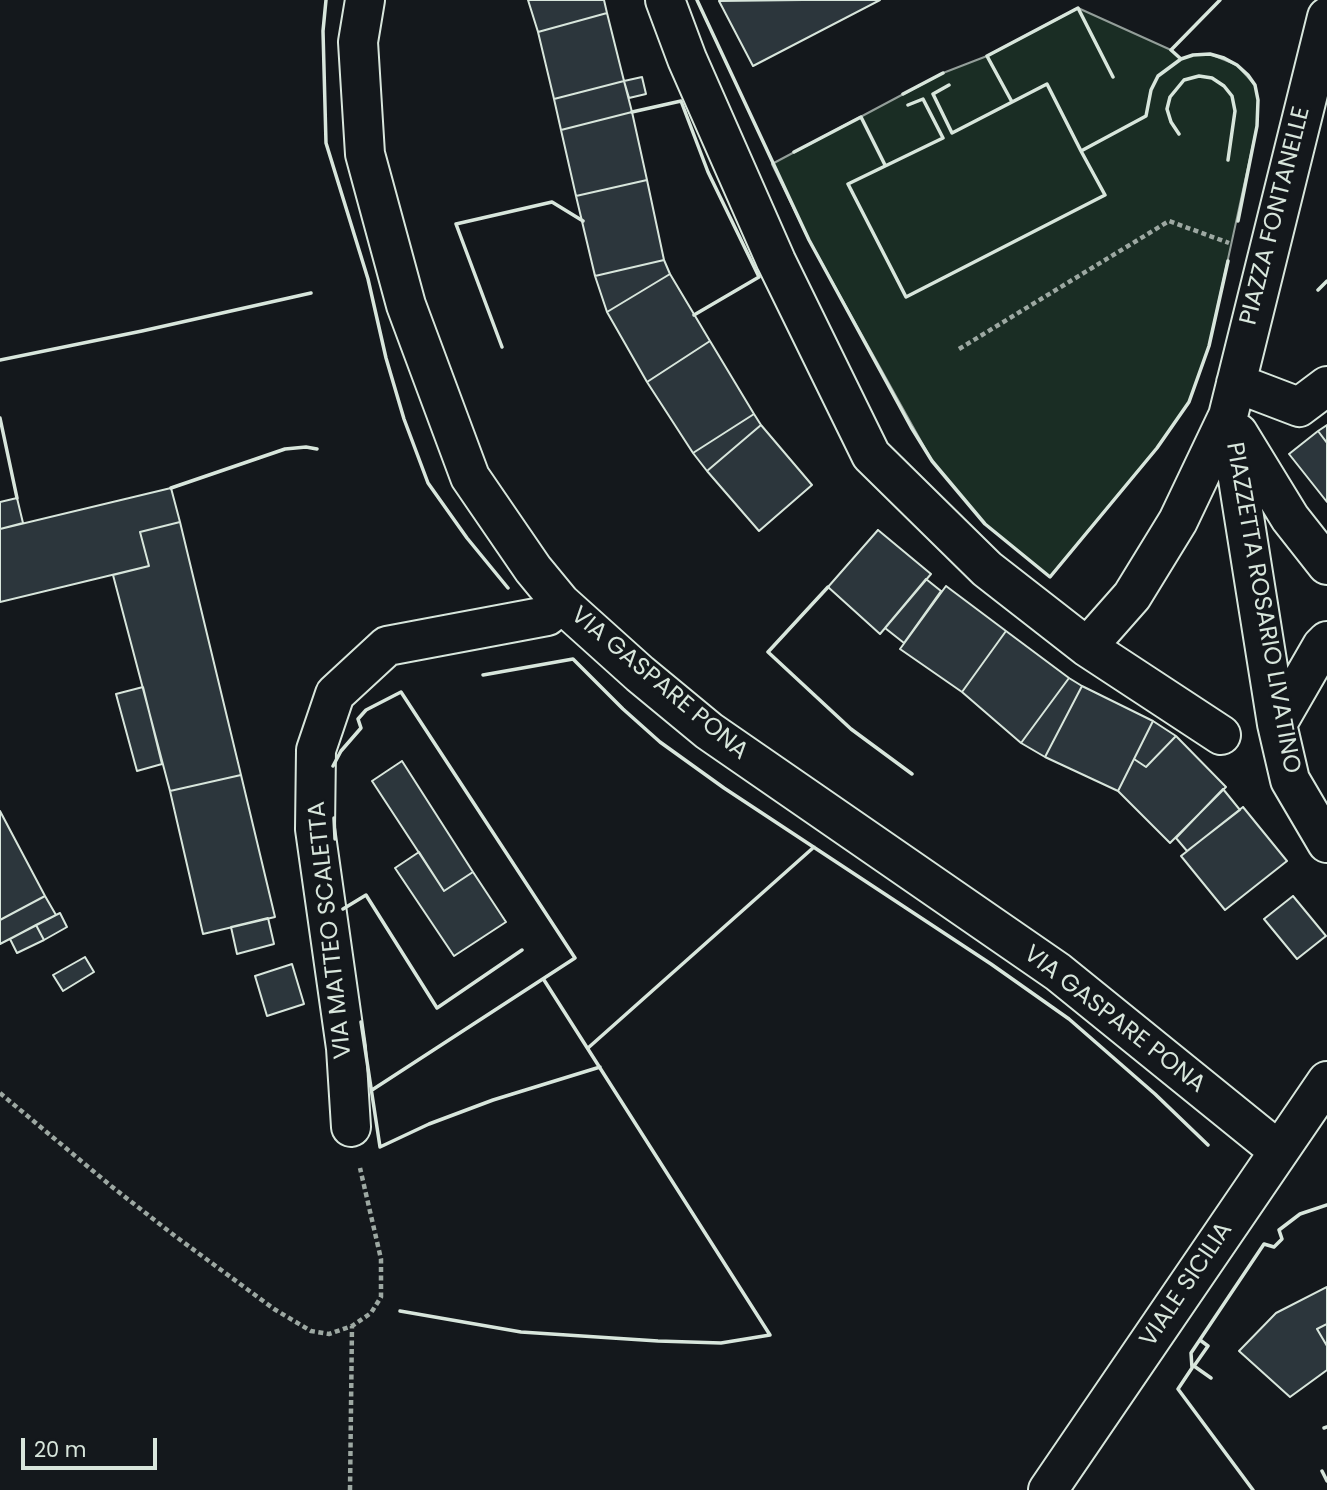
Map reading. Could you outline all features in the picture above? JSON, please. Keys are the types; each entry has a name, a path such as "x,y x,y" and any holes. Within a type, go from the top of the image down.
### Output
{"street":[{"name":"VIA GASPARE PONA","path":"365,0 358,42 365,154 406,305 470,477 533,569 561,603 709,731 1058,972 1279,1151"},
{"path":"665,0 687,59 776,261 872,455 987,569 1087,647 1221,735"},
{"name":"PIAZZA FONTANELLE","path":"1232,400 1327,17"},
{"path":"1087,647 1132,596 1178,520 1232,400 1299,407 1327,386"},
{"name":"PIAZZETTA ROSARIO LIVATINO","path":"1232,400 1290,518 1327,565"},
{"name":"PIAZZETTA ROSARIO LIVATINO","path":"1232,400 1277,724 1290,780 1327,843"},
{"name":"VIA MATTEO SCALETTA","path":"351,1127 346,1048 315,829 316,750 335,694 387,646 547,616 561,603"},
{"path":"1277,724 1327,641"},
{"name":"VIALE SICILIA","path":"1048,1490 1279,1151 1323,1093"}],"path":[{"path":"959,349 1169,220 1232,244 1268,250"},
{"path":"0,1093 111,1186 274,1309 311,1331 329,1334 352,1326 371,1313 381,1297 381,1259 351,1127"},
{"path":"350,1490 352,1326"}],"green space":[{"path":"1078,8 1171,50 1181,59 1210,54 1237,65 1255,85 1258,100 1257,126 1209,346 1189,402 1157,448 1050,577 985,524 932,461 809,240 772,164 943,73 987,56"}],"building":[{"path":"528,0 604,0 607,13 538,32"},
{"path":"880,0 753,66 719,1"},
{"path":"607,13 624,81 554,99 538,32"},
{"path":"642,77 646,94 629,98 624,81"},
{"path":"624,81 632,112 561,130 554,99"},
{"path":"632,112 647,180 576,196 561,130"},
{"path":"647,180 664,260 595,276 576,196"},
{"path":"664,260 670,274 607,312 595,276"},
{"path":"670,274 710,341 647,382 607,312"},
{"path":"710,341 754,414 693,453 647,382"},
{"path":"754,414 761,425 707,471 693,453"},
{"path":"761,425 812,485 759,531 707,471"},
{"path":"1327,425 1327,443 1318,431"},
{"path":"1318,431 1327,443 1327,502 1289,454"},
{"path":"171,488 180,522 140,532 149,566 0,602 0,529"},
{"path":"17,498 23,523 0,529 0,502"},
{"path":"180,522 241,775 170,791 113,575 149,566 140,532"},
{"path":"878,530 931,574 880,634 828,587"},
{"path":"926,579 941,591 904,643 885,628"},
{"path":"946,586 1006,631 962,692 900,649"},
{"path":"1006,631 1069,678 1021,743 962,692"},
{"path":"1069,678 1082,686 1045,757 1021,743"},
{"path":"1082,686 1153,721 1118,791 1045,757"},
{"path":"143,687 162,764 137,771 116,694"},
{"path":"1153,721 1176,736 1146,767 1134,759"},
{"path":"1176,736 1226,787 1170,843 1118,791 1134,759 1146,767"},
{"path":"402,761 473,872 444,891 372,781"},
{"path":"241,775 275,917 203,934 170,791"},
{"path":"1223,789 1240,810 1187,851 1176,838"},
{"path":"1243,807 1287,861 1225,910 1181,856"},
{"path":"0,811 45,896 0,920"},
{"path":"419,852 444,891 473,872 506,922 454,956 395,868"},
{"path":"45,896 56,915 0,944 0,920"},
{"path":"1293,896 1326,936 1297,959 1264,919"},
{"path":"60,913 67,927 44,940 36,925"},
{"path":"268,918 274,944 237,954 231,927"},
{"path":"36,925 44,940 17,953 10,939"},
{"path":"85,957 94,972 63,991 53,975"},
{"path":"292,964 304,1004 267,1016 255,976"},
{"path":"1327,1287 1327,1324 1317,1329 1327,1346 1327,1370 1290,1397 1239,1351 1276,1313"},
{"path":"1327,1324 1327,1346 1317,1329"}],"wall":[{"path":"326,0 323,31 326,143 368,279 386,358 404,419 428,483 467,538 508,588"},
{"path":"697,0 809,240 911,427 932,461 985,524 1050,577 1157,448 1189,402 1209,346 1228,261"},
{"path":"1181,59 1171,50 1220,0"},
{"path":"1012,102 987,56 1078,8 1113,77"},
{"path":"949,85 933,94 952,133 1047,84 1081,151 1146,116 1151,90 1158,76 1181,59 1210,54 1224,58 1248,75 1255,85 1258,100 1257,126 1238,221"},
{"path":"903,94 943,73"},
{"path":"1179,134 1167,109 1170,97 1184,80 1199,76 1212,78 1232,96 1235,111 1228,160"},
{"path":"908,105 923,99 943,138 848,184 906,297 1105,195 1081,151"},
{"path":"632,112 681,101 708,172 759,277 694,315"},
{"path":"794,152 861,117 885,165"},
{"path":"502,347 456,224 552,202 583,221"},
{"path":"1318,290 1327,281"},
{"path":"0,360 311,293"},
{"path":"0,418 17,498"},
{"path":"171,488 285,449 317,449"},
{"path":"828,587 768,652 851,729 912,774"},
{"path":"483,675 573,659 660,742 724,788 991,964 1069,1019 1155,1094 1208,1145"},
{"path":"333,766 341,751 361,728 358,719 366,710 401,692 575,958 372,1090"},
{"path":"334,818 335,839"},
{"path":"588,1048 814,847"},
{"path":"343,909 366,895 437,1008 522,950"},
{"path":"400,1311 521,1332 658,1341 721,1343 770,1335 544,980"},
{"path":"361,1022 380,1147 429,1124 493,1100 600,1067"},
{"path":"1253,1490 1178,1389 1192,1368 1191,1353 1264,1244 1274,1247 1282,1239 1279,1230 1300,1214 1327,1205"},
{"path":"1200,1340 1208,1346 1194,1366 1211,1378"},
{"path":"1322,1471 1327,1481"}]}
